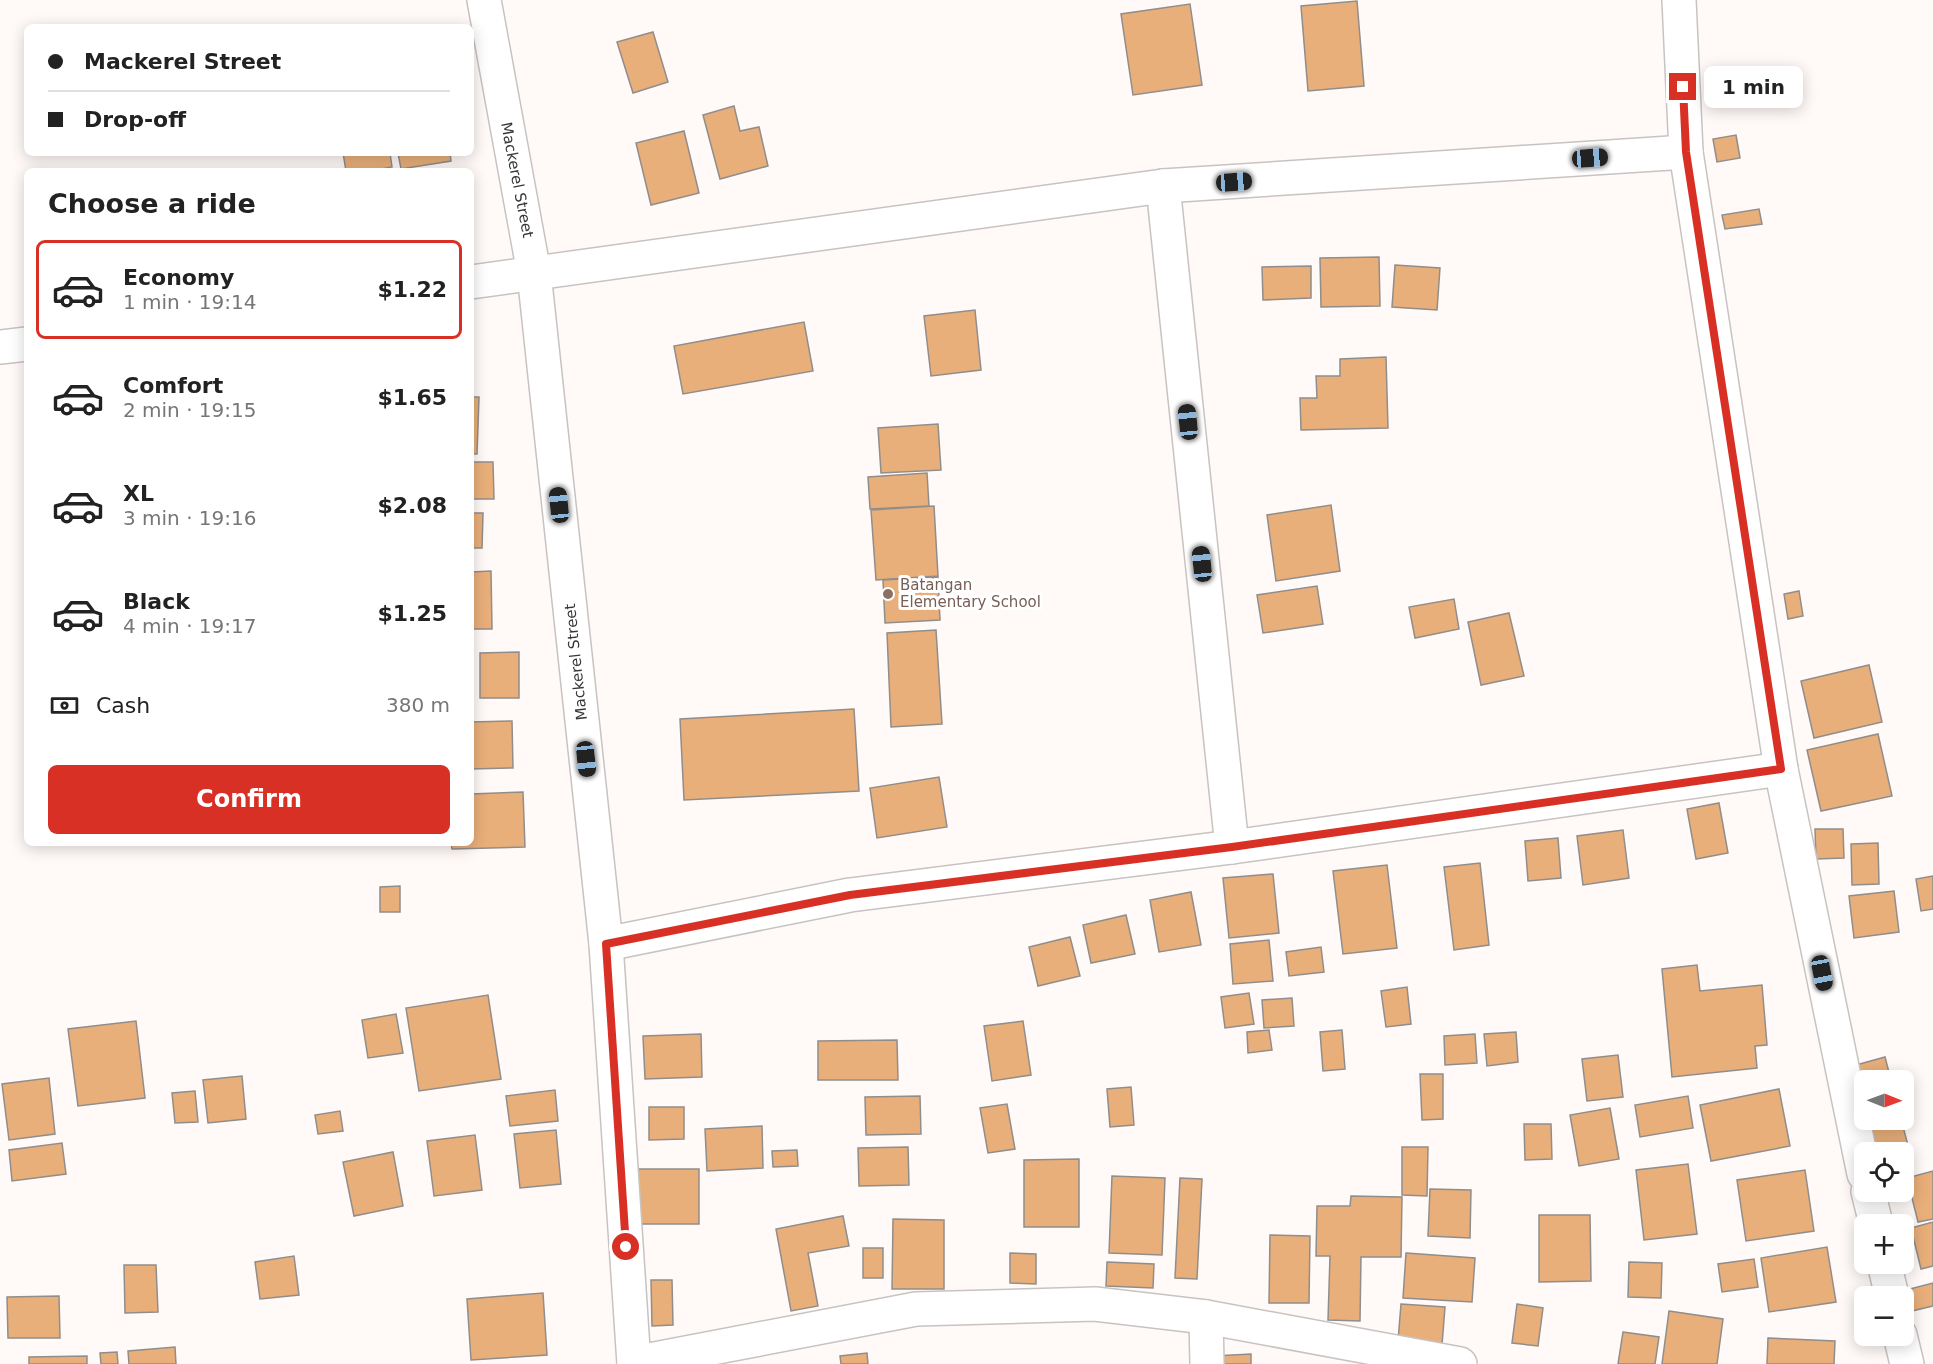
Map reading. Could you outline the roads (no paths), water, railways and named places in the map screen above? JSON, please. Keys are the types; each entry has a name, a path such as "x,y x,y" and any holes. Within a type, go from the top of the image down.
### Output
{"street":[{"name":"Mackerel Street","path":"484,0 534,273 606,944 634,1364"},
{"path":"1679,0 1686,152 1781,769 1857,1142"},
{"path":"474,282 1163,186 1686,152"},
{"path":"1163,186 1232,847"},
{"path":"0,347 24,344"},
{"path":"606,944 850,895 1232,847 1781,769"},
{"path":"634,1364 916,1309 1095,1304 1206,1317 1460,1364"},
{"path":"1206,1317 1207,1364"},
{"path":"1903,1346 1907,1364"}],"place":[{"name":"Batangan Elementary School","path":"888,594"}]}
